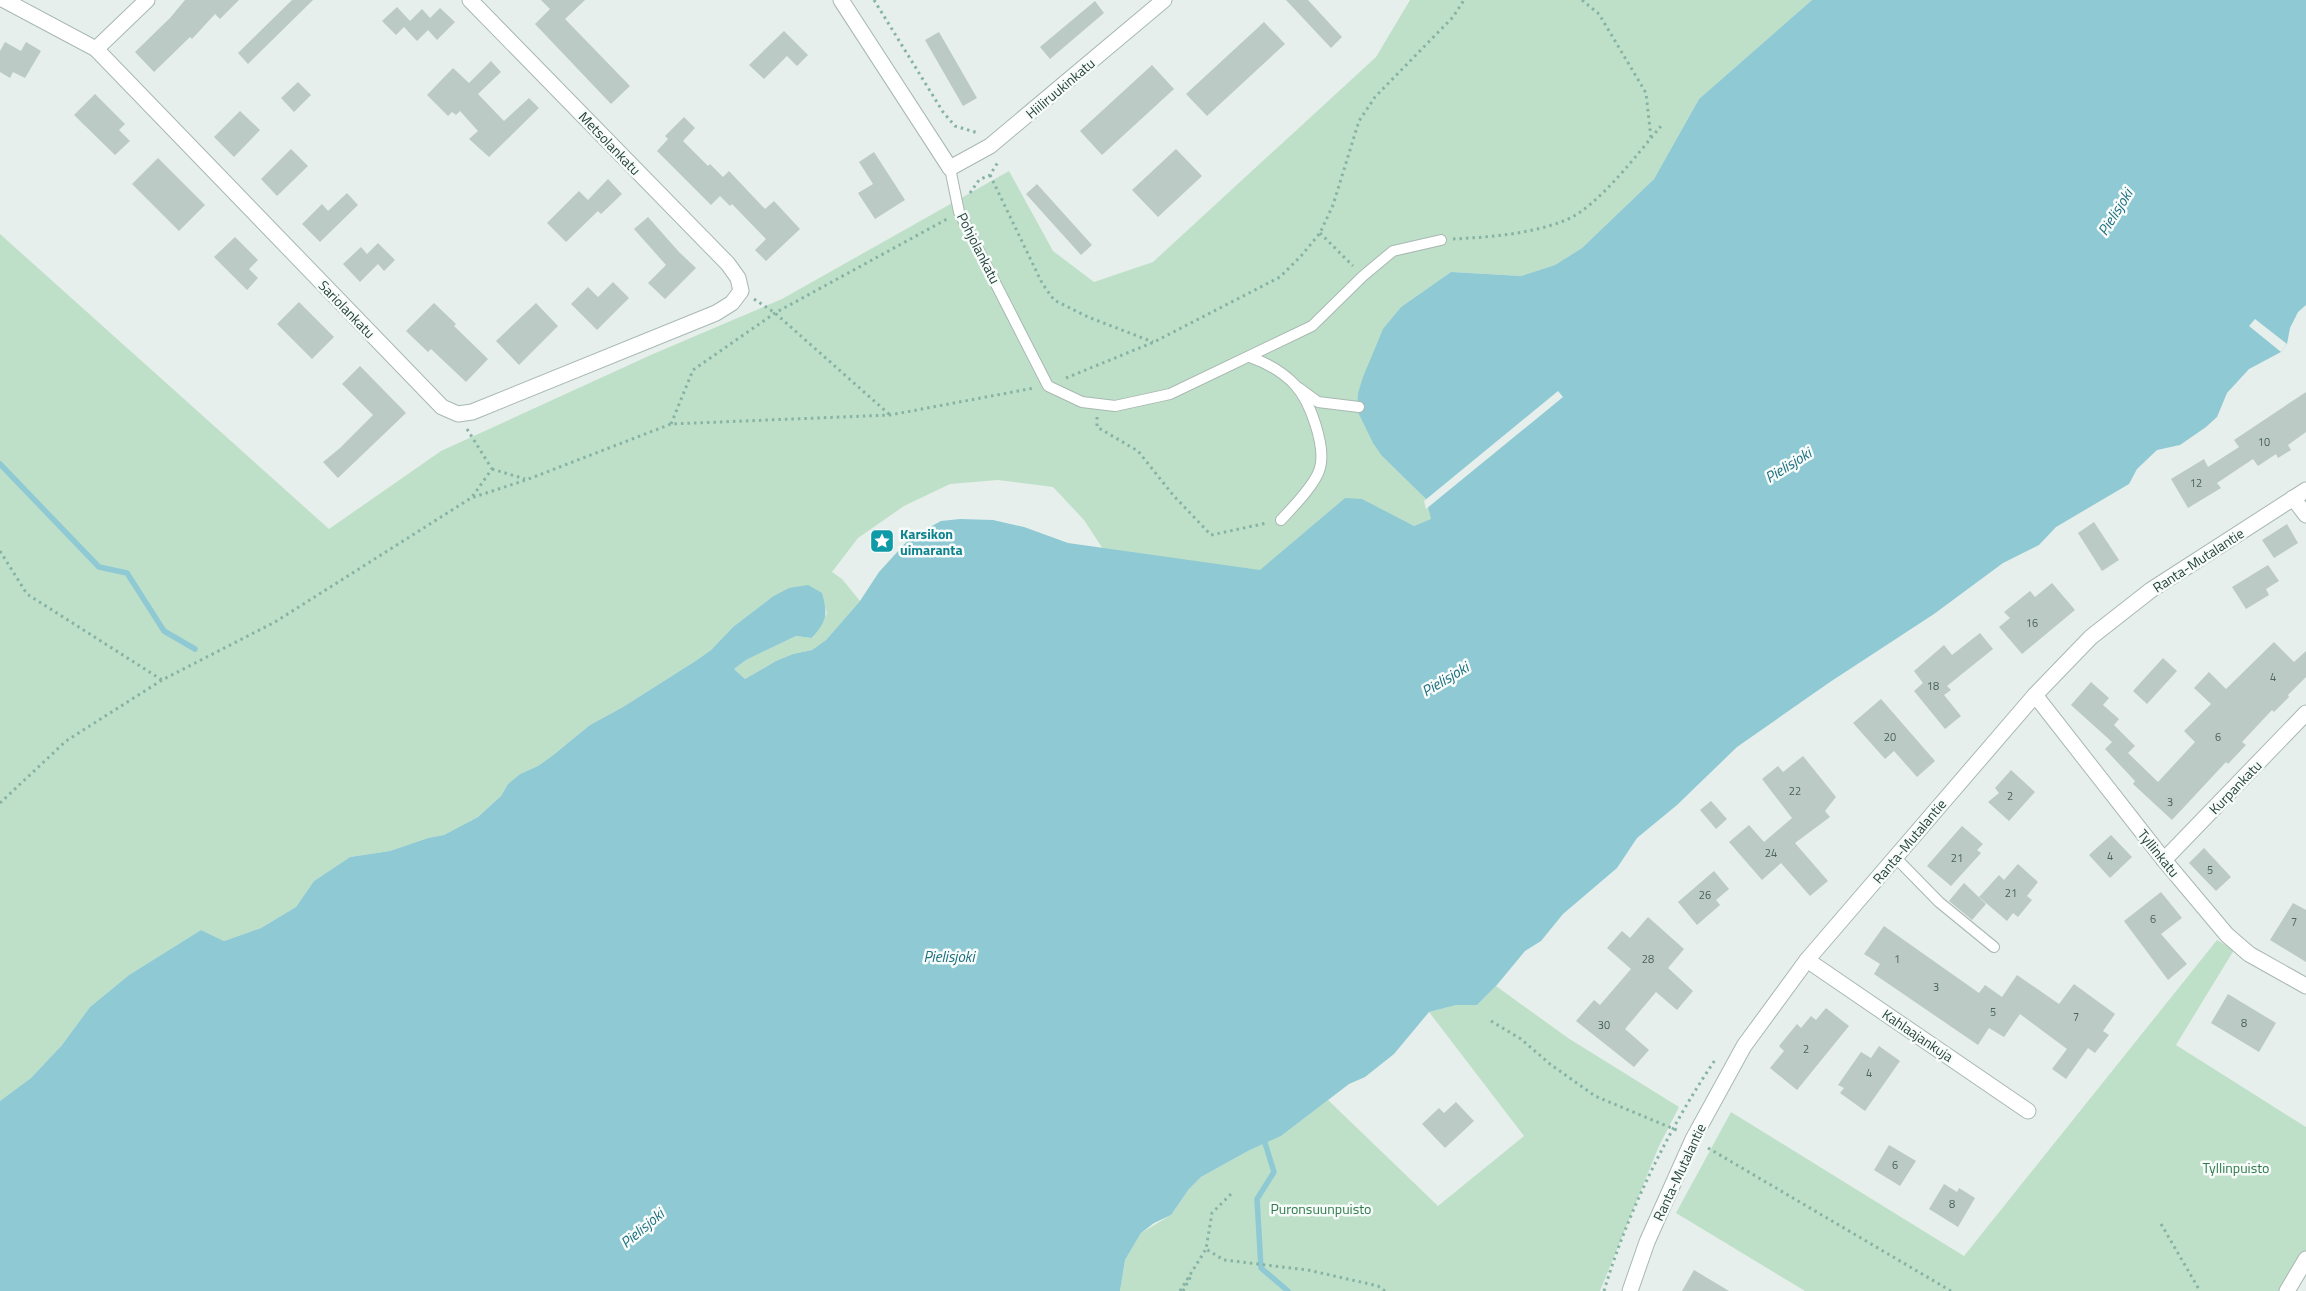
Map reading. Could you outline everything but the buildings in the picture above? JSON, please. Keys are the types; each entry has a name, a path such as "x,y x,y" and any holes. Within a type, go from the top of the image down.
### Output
{"street":[{"name":"Sariolankatu","path":"4,0 96,49 442,407 458,414"},
{"path":"96,49 147,0"},
{"name":"Metsolankatu","path":"470,0 728,264 738,278 741,291"},
{"name":"Pohjolankatu","path":"842,0 950,168"},
{"name":"Hiiliruukinkatu","path":"950,168 990,146 1164,0"},
{"path":"458,414 472,412 716,313 732,303 741,291"},
{"path":"2300,494 2306,516"},
{"name":"Ranta-Mutalantie","path":"1630,1291 1647,1242 1693,1139 1744,1046 1807,960 2035,695 2092,637 2151,590 2300,494"},
{"name":"Tyllinkatu","path":"2035,695 2164,860 2227,935 2249,954 2306,986"},
{"name":"Kurpankatu","path":"2164,860 2306,713"},
{"name":"Kahlaajankuja","path":"1807,960 2028,1110"},
{"path":"2287,1291 2306,1259"}],"lane":[{"name":"Pohjolankatu","path":"950,168 959,212 1013,314 1048,386"},
{"path":"1048,386 1082,402 1115,406 1170,394 1312,326 1363,276 1393,251 1441,240"},
{"path":"1250,357 1273,365 1296,386 1318,402 1359,407"},
{"path":"1281,520 1304,496 1320,468 1320,439 1311,414 1296,386"},
{"path":"1895,857 1939,902 1994,948"}],"path":[{"path":"671,424 693,370 776,313 959,212 973,186 979,180 990,175 998,162 981,134 969,132 955,126 943,112 874,0"},
{"path":"0,803 66,741 162,680 275,622 471,498 526,480 671,424 890,414 1048,386 1154,342 1280,277 1320,233 1333,205 1358,121 1375,97 1453,17 1464,0"},
{"path":"1582,0 1599,14 1646,93 1651,138"},
{"path":"1441,240 1480,238 1528,231 1568,219 1598,197 1661,126"},
{"path":"990,175 1042,283 1054,300 1088,317 1154,342"},
{"path":"1320,233 1363,276"},
{"path":"741,291 776,313 890,414"},
{"path":"1098,404 1097,427 1138,451 1173,495 1211,535 1281,520"},
{"path":"458,414 492,469 526,480"},
{"path":"471,498 492,469"},
{"path":"0,551 27,594 162,680"},
{"path":"1491,1021 1521,1039 1550,1064 1595,1096 1673,1128 1951,1291"},
{"path":"1604,1291 1623,1239 1673,1128"},
{"path":"1182,1291 1206,1249 1212,1213 1231,1194"},
{"path":"2161,1224 2200,1291"},
{"path":"1206,1249 1224,1260 1308,1270 1378,1286 1385,1291"}],"green space":[{"path":"1410,0 1812,0 1699,99 1654,179 1582,248 1555,265 1521,276 1451,272 1401,307 1384,329 1358,393 1382,456 1426,499 1432,519 1414,526 1345,498 1260,571 1103,549 1084,520 1053,487 998,480 950,484 904,506 858,538 832,572 842,579 860,601 826,640 812,650 793,654 776,661 745,679 734,669 746,660 796,636 813,638 827,613 821,593 772,597 733,627 711,650 697,660 623,707 590,725 538,766 520,774 508,784 501,796 478,817 444,835 428,838 390,851 350,857 314,881 296,907 261,928 224,941 201,930 129,975 90,1007 62,1045 31,1078 0,1101 0,234 329,529 441,451 653,354 782,299 1009,171 1053,251 1094,282 1153,262 1376,57"},
{"name":"Tyllinpuisto","path":"2217,940 2234,950 2176,1045 2306,1127 2306,1252 2283,1291 1805,1291 1676,1213 1731,1112 1964,1256"},
{"name":"Puronsuunpuisto","path":"1496,986 1568,1038 1679,1107 1659,1146 1600,1291 1120,1291 1125,1260 1141,1233 1171,1215 1189,1189 1201,1177 1248,1151 1281,1136 1328,1100 1438,1206 1524,1136 1429,1012 1455,1005 1477,1005"}],"water":[{"name":"Pielisjoki","path":"1812,0 2306,0 2306,305 2298,312 2290,328 2287,344 2281,352 2249,369 2227,393 2217,417 2206,427 2180,445 2157,450 2137,469 2129,484 2056,527 2039,545 2003,563 1934,614 1830,682 1737,747 1677,805 1637,838 1617,868 1563,914 1541,941 1525,951 1496,986 1477,1005 1456,1005 1429,1012 1394,1054 1365,1077 1349,1084 1281,1136 1248,1151 1201,1177 1189,1189 1171,1215 1154,1223 1141,1233 1125,1260 1120,1291 0,1291 0,1101 31,1078 62,1045 90,1007 129,975 201,930 224,941 261,928 296,907 314,881 350,857 390,851 428,838 444,835 478,817 501,796 508,784 520,774 538,766 590,725 623,707 697,660 711,650 733,627 772,597 789,588 808,585 822,593 825,617 812,638 796,636 746,660 734,669 745,679 776,661 793,654 812,650 826,640 860,601 879,572 910,538 941,521 960,519 993,520 1024,527 1068,543 1260,570 1345,498 1362,499 1414,526 1431,519 1426,499 1382,456 1373,443 1357,410 1358,393 1363,377 1383,329 1401,307 1451,272 1521,276 1555,265 1582,248 1654,179 1699,99"}],"pier":[{"path":"2255,319 2287,344 2281,352 2249,326"},
{"path":"1558,391 1563,397 1426,509 1424,501"}],"waterway":[{"path":"0,464 99,567 127,573 164,631 195,649"},
{"path":"1265,1143 1274,1172 1257,1199 1261,1268 1288,1291"}],"place":[{"name":"Karsikon uimaranta","path":"882,541"}]}
